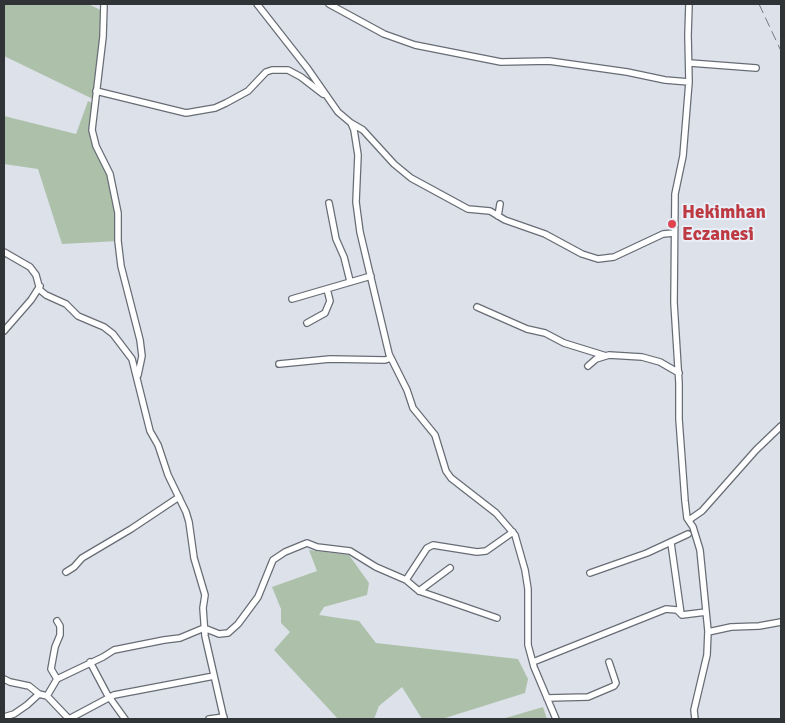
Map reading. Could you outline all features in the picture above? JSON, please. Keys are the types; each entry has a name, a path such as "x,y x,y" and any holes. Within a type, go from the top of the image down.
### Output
{"street":[{"path":"257,4 308,69 338,112 363,130 394,164 411,178 468,209 490,211 523,227 545,234 582,254 598,259 614,257 663,234 674,233"},
{"path":"329,4 384,34 415,45 501,62 549,61 626,72 665,80 689,82"},
{"path":"689,4 688,35 690,63 682,156 676,194 674,303 685,501 689,520 700,550 708,632 707,655 694,710 694,719"},
{"path":"102,5 103,37 92,130 96,146 110,174 118,213 118,241 121,266 140,340 142,356 138,379"},
{"path":"690,63 756,68"},
{"path":"96,91 186,113 215,108 226,103 248,91 266,72 288,70 301,77 326,97"},
{"path":"351,123 358,155 356,202 360,232 391,358 407,390 413,408 434,435 440,448 443,463 451,478 496,513 513,532 525,570 528,589 528,645 556,719"},
{"path":"329,204 336,239 344,256 350,281"},
{"path":"498,216 500,204"},
{"path":"4,252 30,267 36,274 40,290 46,295 66,304 78,316 104,326 113,334 132,359 150,431 158,445 168,475 189,522 194,558 206,595 203,608 204,628 224,718 210,719"},
{"path":"292,299 371,276"},
{"path":"4,331 31,300 40,286"},
{"path":"307,323 325,313 330,301 327,289"},
{"path":"478,307 527,329 545,333 564,343 606,356 642,357 660,362 679,373"},
{"path":"588,366 596,359 606,356"},
{"path":"279,364 330,359 385,360 391,358"},
{"path":"689,520 702,511 756,450 781,426"},
{"path":"66,572 74,567 82,558 131,529 179,497"},
{"path":"406,580 427,548 433,545 477,552 486,551 513,532"},
{"path":"590,572 671,543 688,534"},
{"path":"47,696 57,679 114,650 180,638 204,628 219,634 228,633 238,624 258,597 274,560 285,552 307,543 316,547 350,551 376,567 406,580 420,591 497,618"},
{"path":"671,543 681,614"},
{"path":"420,591 450,568"},
{"path":"533,662 666,609 678,610 681,614"},
{"path":"681,614 706,612"},
{"path":"57,621 60,626 60,635 54,647 51,669 57,679"},
{"path":"708,632 731,627 759,626 781,622"},
{"path":"90,662 109,697 125,719"},
{"path":"547,698 588,697 614,686 616,682 609,662"},
{"path":"4,679 30,686 39,694 47,696 69,719 109,697 214,676"},
{"path":"4,717 21,709 39,694"}],"green space":[{"path":"4,4 88,4 103,11 95,100 4,56"},
{"path":"88,101 94,104 95,143 112,183 118,241 62,244 38,169 4,164 4,116 76,134"},
{"path":"309,550 349,555 369,583 367,595 324,607 319,615 359,621 376,643 518,659 528,679 525,693 442,719 422,719 402,687 379,706 374,719 338,719 274,650 290,632 281,623 281,609 272,587 317,571"},
{"path":"543,707 547,719 502,719"}],"railway":[{"path":"759,4 781,51"}],"place":[{"name":"Hekimhan Eczanesi","path":"672,224"}]}
